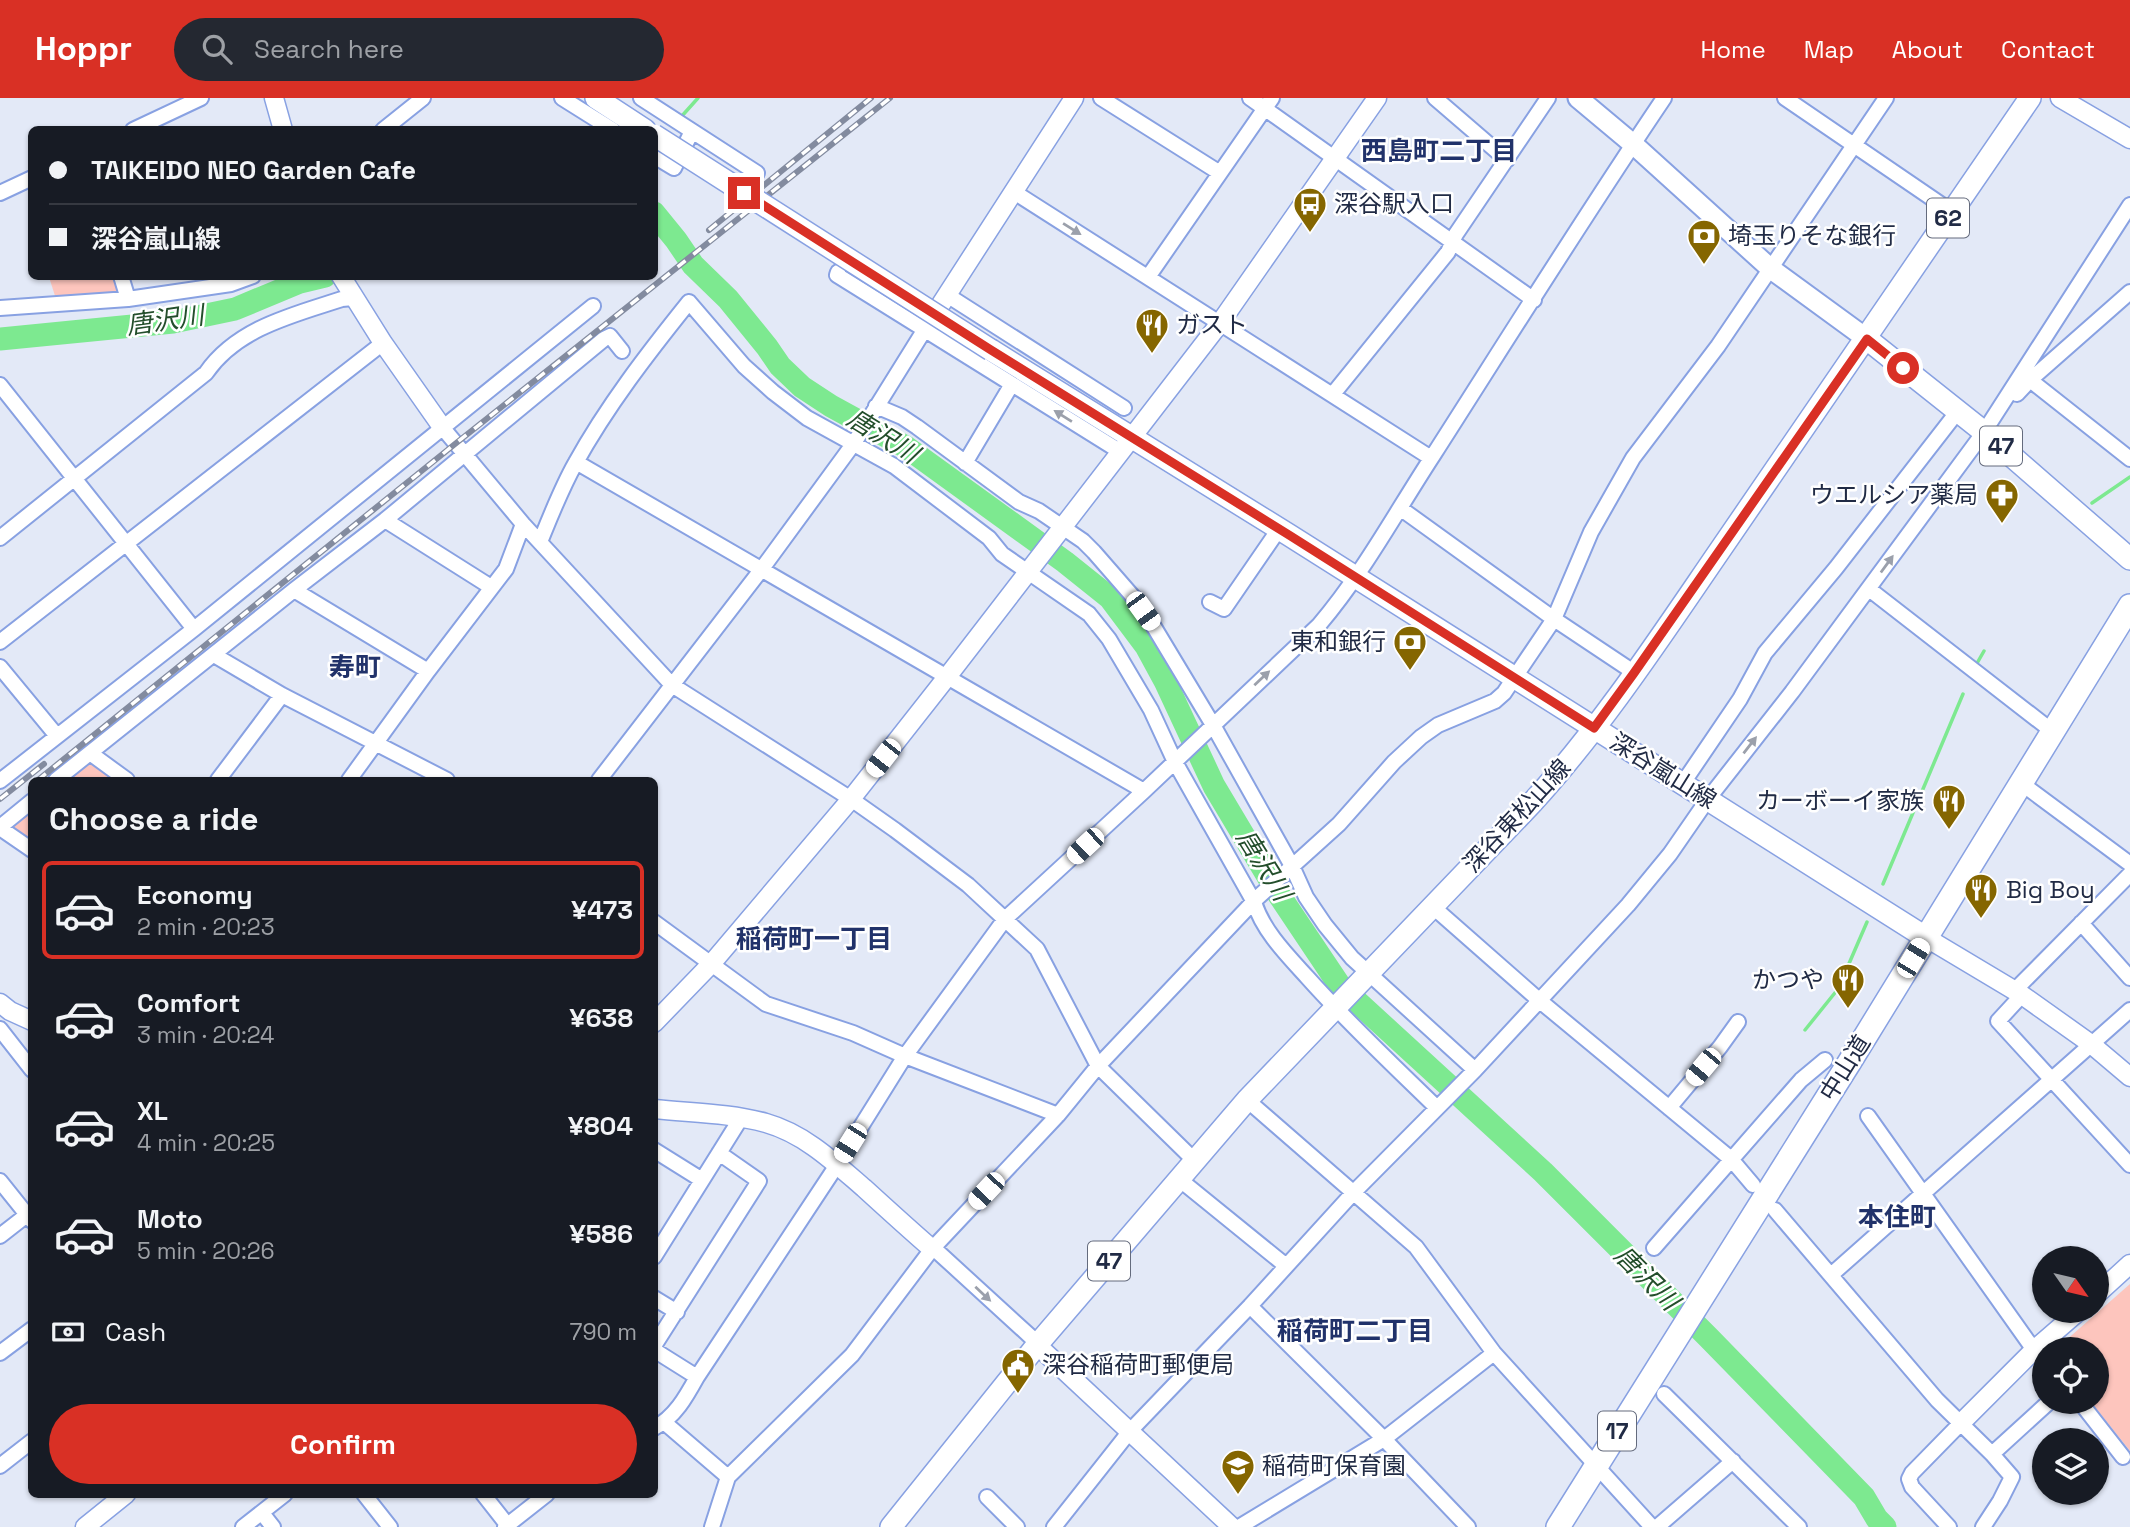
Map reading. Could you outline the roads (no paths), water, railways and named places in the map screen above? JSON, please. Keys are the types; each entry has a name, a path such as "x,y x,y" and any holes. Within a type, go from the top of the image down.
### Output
{"highway":[{"name":"中山道","path":"1558,1527 2130,606"}],"main road":[{"path":"596,98 639,126"},
{"path":"1578,98 1771,269 1867,339"},
{"name":"62","path":"1867,339 2031,98"},
{"name":"深谷嵐山線","path":"658,138 991,350 1127,445 1279,529 1925,937"},
{"name":"47","path":"1867,339 1984,432 2130,559"},
{"name":"深谷東松山線","path":"1366,974 1554,779 1634,673 1867,339"},
{"name":"47","path":"891,1527 1037,1345 1194,1160 1366,974"}],"street":[{"path":"142,126 201,98"},
{"path":"274,98 282,126"},
{"path":"388,126 423,98"},
{"path":"562,98 607,126"},
{"path":"641,98 661,103 692,131 757,173"},
{"path":"601,777 761,570 855,441 1074,98"},
{"path":"1101,98 1220,173"},
{"path":"1250,98 1269,103 1335,159 1534,300"},
{"path":"658,1019 712,963 851,799 947,677 1220,323 1377,98"},
{"path":"1435,98 1507,160"},
{"path":"1334,394 1448,252 1456,234 1548,98"},
{"path":"728,1477 660,1425 684,1401 905,1056 1005,919 1319,625 1357,578 1431,458 1664,98"},
{"path":"1786,98 1952,212"},
{"path":"712,1527 728,1477 852,1355 932,1249 1058,1115 1098,1066 1255,901 1339,824 1377,779 1421,737 1438,725 1495,701 1504,693 1554,619 1591,532 1633,458 1718,346 1886,98"},
{"path":"2060,98 2130,139"},
{"path":"1148,277 1269,103"},
{"path":"658,158 674,168 692,131"},
{"path":"0,193 28,180"},
{"path":"1014,192 1431,458"},
{"path":"1054,1527 1130,1431 1250,1306 1353,1193 1473,1072 1628,905 1670,855 1708,799 1870,589 1984,432 2130,205"},
{"path":"838,272 837,275 1012,384 1127,445"},
{"path":"122,280 128,299"},
{"path":"0,308 128,299 242,280"},
{"path":"2,532 206,373 234,343 271,322 342,299 348,289 383,343 463,454 523,524 672,685 851,799 968,885 1038,949 1098,1066 1194,1160"},
{"path":"1984,432 2030,380 2130,292"},
{"path":"947,295 1124,408"},
{"path":"540,542 561,490 576,462 636,368 689,302 744,366 773,392 807,418 855,441 894,466 989,538 1002,554 1030,570 1080,606 1110,639 1255,901 1258,915 1284,952 1439,1106"},
{"path":"0,781 194,629 593,306"},
{"path":"61,777 385,520 604,339 610,336 622,351"},
{"path":"0,642 383,343"},
{"path":"2030,380 2130,459"},
{"path":"965,463 1012,384"},
{"path":"0,385 194,629"},
{"path":"875,409 910,422 1019,502 1039,511 1094,552 1135,599 1158,633 1306,897 1325,926 1366,974 1473,1072"},
{"path":"1683,783 1740,699 1765,653 1836,568 1958,411"},
{"path":"576,462 1144,791"},
{"path":"1400,508 1634,673"},
{"path":"385,520 491,587"},
{"path":"351,777 506,569 523,524"},
{"path":"1210,602 1224,609 1279,529"},
{"path":"1870,589 2052,732"},
{"path":"294,590 428,671"},
{"path":"214,654 282,695 441,777"},
{"path":"0,667 57,736"},
{"path":"220,777 282,695"},
{"path":"90,753 123,777"},
{"path":"2021,783 2130,864"},
{"path":"28,804 0,827 28,847"},
{"path":"2130,874 2018,993 1998,1021 2130,1165"},
{"path":"1432,906 1731,1159 1753,1185"},
{"path":"2081,923 2130,978"},
{"path":"658,925 766,1004 853,1033 1058,1115"},
{"path":"1925,937 2018,993 2091,1044 2130,1077"},
{"path":"1831,1275 2130,1010"},
{"path":"2,1017 28,1020"},
{"path":"2,1017 28,1063"},
{"path":"1669,1108 1738,1022"},
{"path":"1654,1248 1801,1080 1825,1060"},
{"path":"1247,1100 1416,1247 1494,1353 1595,1466 1654,1527 1732,1461"},
{"path":"658,1109 741,1118 790,1132 811,1144 939,1253 1231,1526 1384,1439 1494,1353"},
{"path":"1868,1116 2032,1345"},
{"path":"658,1251 741,1118"},
{"path":"658,1152 702,1180"},
{"path":"658,1342 759,1181 719,1153"},
{"path":"1179,1178 1285,1265"},
{"path":"0,1181 28,1213"},
{"path":"1775,1210 1937,1400 1992,1454 2011,1477 2000,1501 1983,1527"},
{"path":"0,1236 28,1216"},
{"path":"2109,1283 2130,1264"},
{"path":"658,1300 677,1312"},
{"path":"1250,1306 1468,1527"},
{"path":"2055,1337 2067,1323"},
{"path":"0,1353 28,1332"},
{"path":"658,1351 698,1377"},
{"path":"1949,1527 1912,1488 1909,1479 1912,1473 1960,1424 2032,1361"},
{"path":"1664,1394 1799,1527"},
{"path":"1992,1454 2036,1414"},
{"path":"2089,1414 2123,1457"},
{"path":"0,1466 28,1444"},
{"path":"986,1497 1017,1527"},
{"path":"85,1527 121,1498"},
{"path":"243,1527 280,1498"},
{"path":"367,1498 390,1527"},
{"path":"486,1498 507,1526 542,1498"},
{"path":"262,1513 273,1527"}],"waterway":[{"path":"681,117 698,98"},
{"name":"唐沢川","path":"658,218 693,265 728,299 780,366 802,387 906,447 1065,562 1110,598 1146,646 1214,786 1279,895 1340,986 1543,1172 1864,1497 1885,1527"},
{"name":"唐沢川","path":"0,339 173,322 235,309 308,280"},
{"path":"2092,503 2130,477"},
{"path":"1976,665 1984,651"},
{"path":"1883,884 1963,694"},
{"path":"1805,1030 1838,989 1867,922"}],"railway":[{"path":"709,230 871,98"},
{"path":"42,777 890,98"},
{"path":"0,799 44,764"}],"place":[{"name":"深谷駅入口","path":"1310,234"},
{"name":"埼玉りそな銀行","path":"1704,266"},
{"name":"ガスト","path":"1152,355"},
{"name":"ウエルシア薬局","path":"2002,525"},
{"name":"東和銀行","path":"1410,672"},
{"name":"カーボーイ家族","path":"1949,831"},
{"name":"Big Boy","path":"1981,920"},
{"name":"かつや","path":"1848,1010"},
{"name":"深谷稲荷町郵便局","path":"1018,1395"},
{"name":"稲荷町保育園","path":"1238,1496"}],"district":[{"name":"西島町二丁目","path":"1439,151"},
{"name":"寿町","path":"355,667"},
{"name":"稲荷町一丁目","path":"814,939"},
{"name":"本住町","path":"1897,1217"},
{"name":"稲荷町二丁目","path":"1355,1331"}]}
